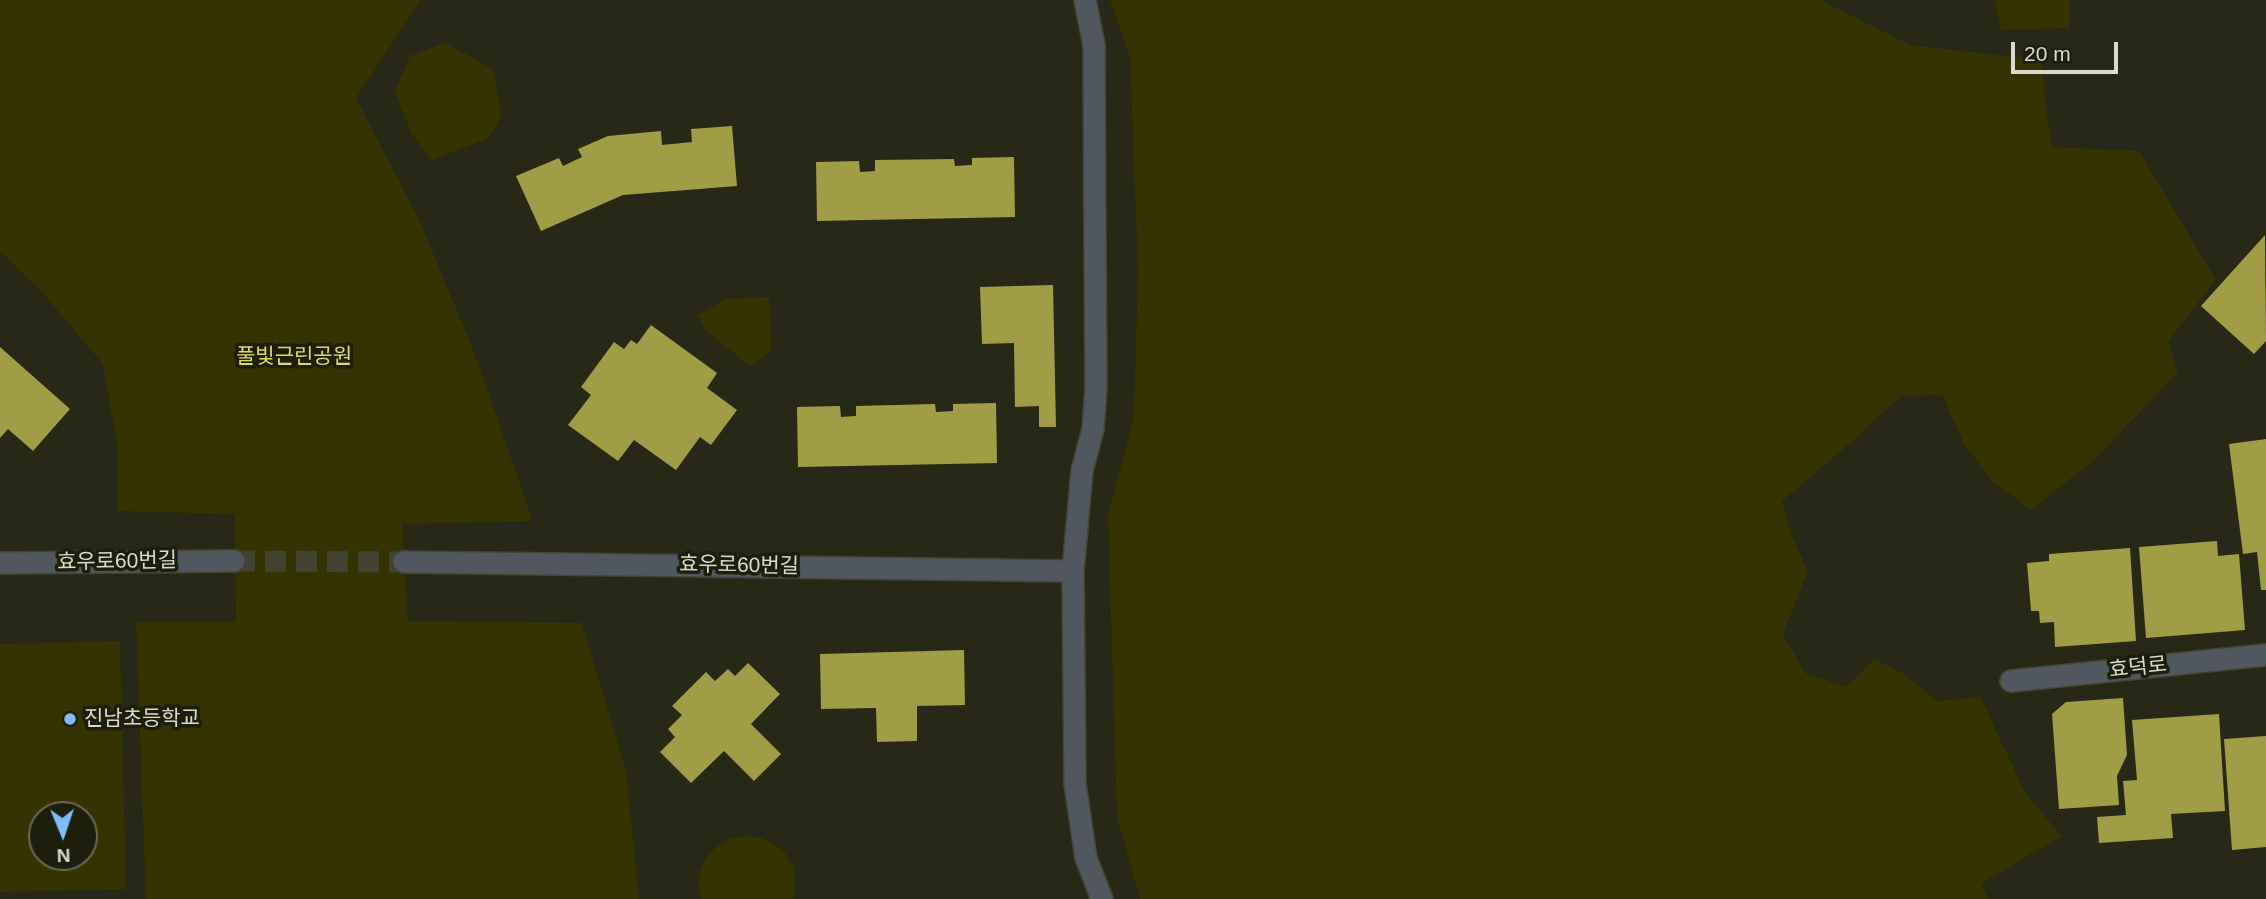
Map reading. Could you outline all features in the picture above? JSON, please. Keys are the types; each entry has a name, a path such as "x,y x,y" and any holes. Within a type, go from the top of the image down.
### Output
{"street":[{"path":"1085,0 1094,45 1096,389 1093,429 1082,471 1073,570 1075,783 1086,858 1102,899"},
{"name":"효우로60번길","path":"0,563 234,561"},
{"name":"효우로60번길","path":"404,562 1073,570"},
{"name":"효덕로","path":"2011,681 2266,655"}],"green space":[{"name":"풀빛근린공원","path":"0,0 421,0 356,98 421,224 474,352 533,521 402,524 408,621 582,623 626,771 639,899 146,899 136,622 236,622 235,514 117,511 117,445 103,364 42,292 0,251"},
{"path":"1110,0 1820,0 1910,45 2041,60 2051,147 2139,151 2216,280 2168,341 2178,372 2095,459 2031,510 1993,482 1964,444 1942,395 1901,396 1782,501 1791,534 1808,571 1783,634 1805,673 1846,687 1874,659 1901,672 1937,701 1980,697 2025,792 2061,836 1981,884 1988,899 1140,899 1117,817 1108,515 1134,417 1138,268 1130,57"},
{"path":"1995,0 2070,0 2070,28 2001,30"},
{"path":"445,43 493,69 501,116 489,138 432,160 411,133 395,91 410,56"},
{"path":"769,297 771,350 751,367 705,330 698,315 726,299"},
{"name":"진남초등학교","path":"120,641 126,889 0,892 0,644"},
{"path":"759,837 773,843 785,853 793,866 796,881 793,899 702,899 699,887 700,872 706,858 716,847 730,839"}],"building":[{"path":"732,126 737,186 623,195 541,231 516,176 559,158 563,166 582,157 578,149 608,136 661,131 662,145 692,142 691,129"},
{"path":"1014,157 1015,217 817,221 816,162 859,161 860,172 875,171 875,160 954,159 955,166 972,165 972,158"},
{"path":"2265,235 2266,341 2254,354 2201,306"},
{"path":"1053,285 1056,427 1039,427 1039,406 1015,407 1014,343 982,344 980,287"},
{"path":"651,325 717,373 707,388 737,410 711,445 700,437 676,470 634,440 618,461 568,425 591,395 581,387 614,342 624,349 631,340 637,344"},
{"path":"0,347 70,409 33,451 8,429 0,438"},
{"path":"996,403 997,463 798,467 797,407 840,406 841,417 856,416 856,406 935,404 936,412 953,411 953,404"},
{"path":"2266,439 2266,590 2261,590 2257,552 2243,554 2229,444"},
{"path":"2217,541 2218,556 2239,554 2245,630 2146,638 2139,547"},
{"path":"2130,548 2136,641 2055,647 2054,622 2040,623 2039,611 2031,611 2027,563 2049,561 2049,554"},
{"path":"964,650 965,705 917,706 917,741 877,742 876,708 821,709 820,654"},
{"path":"748,663 780,694 751,724 781,754 754,781 724,751 691,783 660,752 675,737 668,729 682,715 672,706 706,672 715,681 728,669 735,676"},
{"path":"2123,698 2127,755 2117,776 2119,805 2059,809 2052,714 2066,702"},
{"path":"2219,714 2225,811 2171,814 2173,838 2099,843 2097,817 2126,815 2123,781 2137,780 2132,720"},
{"path":"2266,736 2266,847 2232,850 2224,739"}],"tunnel":[{"path":"234,561 404,562"}],"place":[{"name":"진남초등학교","path":"70,719"}]}
